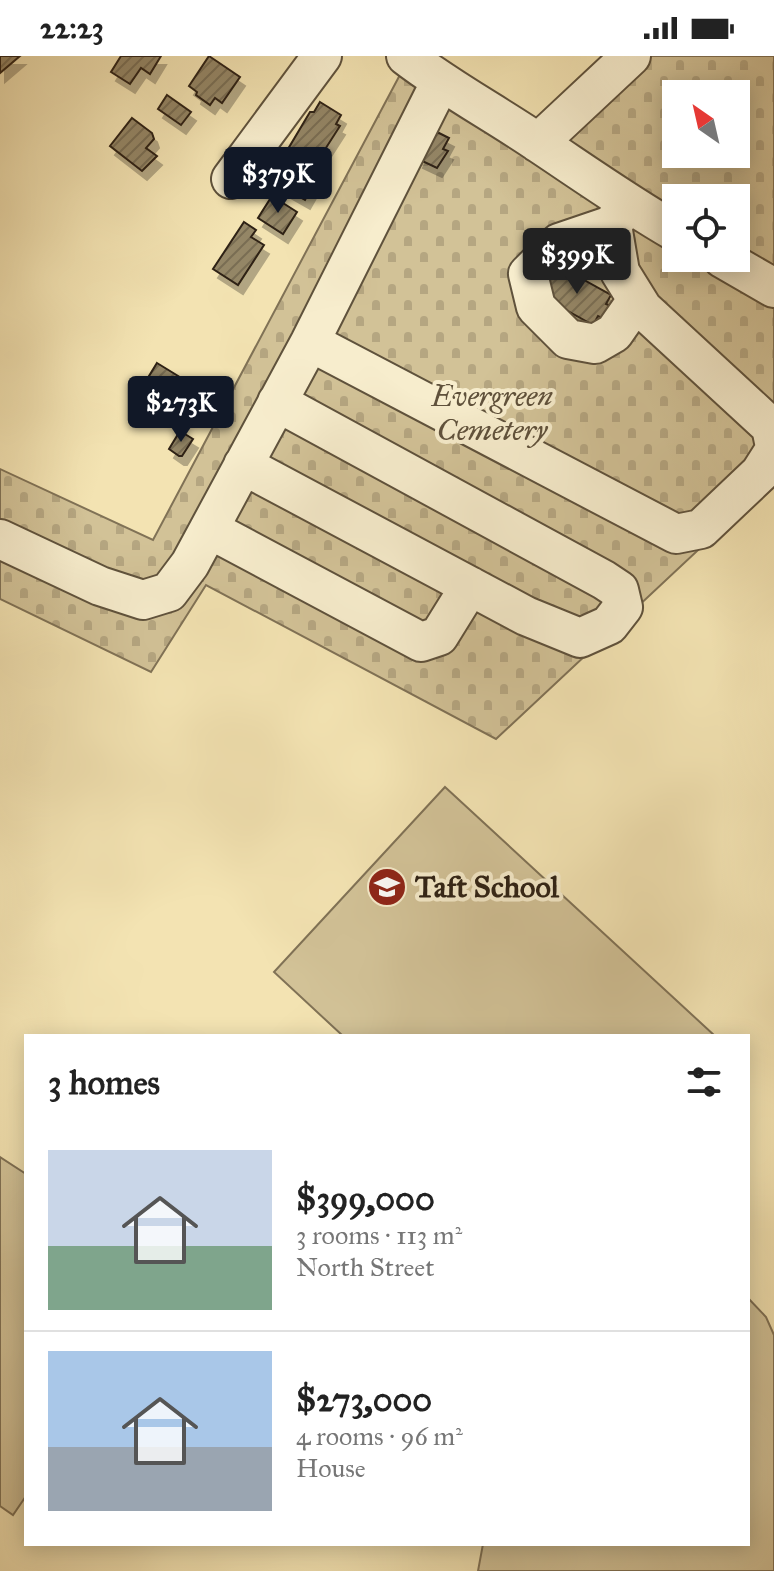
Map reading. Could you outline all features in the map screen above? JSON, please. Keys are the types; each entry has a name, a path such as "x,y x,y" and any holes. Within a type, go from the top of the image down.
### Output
{"street":[{"path":"231,179 322,56"},
{"path":"406,56 440,83 538,143 620,215 662,228"},
{"path":"538,143 631,56"},
{"path":"0,539 100,586 143,600 169,592 190,564 310,342 440,83"},
{"path":"620,215 620,272 643,309 771,427 774,442"},
{"path":"620,215 559,243 528,274 536,307 568,339 595,344 614,333 637,300"},
{"path":"746,272 774,288"},
{"path":"310,342 676,534 701,529 760,473 774,451"},
{"path":"243,465 526,616 580,638 609,625 623,607 619,590 604,580 277,402"},
{"path":"209,529 421,642 439,636 470,586"}],"green space":[{"name":"Evergreen Cemetery","path":"608,56 774,56 774,479 496,739 206,585 151,672 0,599 0,469 153,540 402,71 511,144"},
{"path":"445,787 713,1034 341,1034 274,972"},
{"path":"0,1157 24,1173 24,1499 13,1515 0,1506"},
{"path":"750,1300 766,1317 774,1335 774,1571 478,1571 483,1546 750,1546"}],"building":[{"path":"0,56 20,56 0,73"},
{"path":"121,56 161,56 150,74 141,68 130,84 111,72"},
{"path":"209,56 240,77 222,103 215,98 210,105 189,86"},
{"path":"167,95 191,112 181,125 158,109"},
{"path":"320,102 341,115 336,124 340,126 315,165 288,149 310,112 314,112"},
{"path":"132,118 152,133 154,139 146,148 157,156 142,171 110,146"},
{"path":"433,130 449,138 443,149 448,151 437,168 418,159"},
{"path":"296,164 318,177 305,200 282,187"},
{"path":"272,196 297,212 283,234 258,218"},
{"path":"244,222 256,230 251,237 264,245 238,285 213,269"},
{"path":"557,265 611,295 606,304 613,307 606,320 598,316 593,325 541,296"},
{"path":"157,363 183,379 163,410 138,394"},
{"path":"180,431 193,439 182,456 169,449"}],"place":[{"name":"Taft School","path":"387,887"}]}
